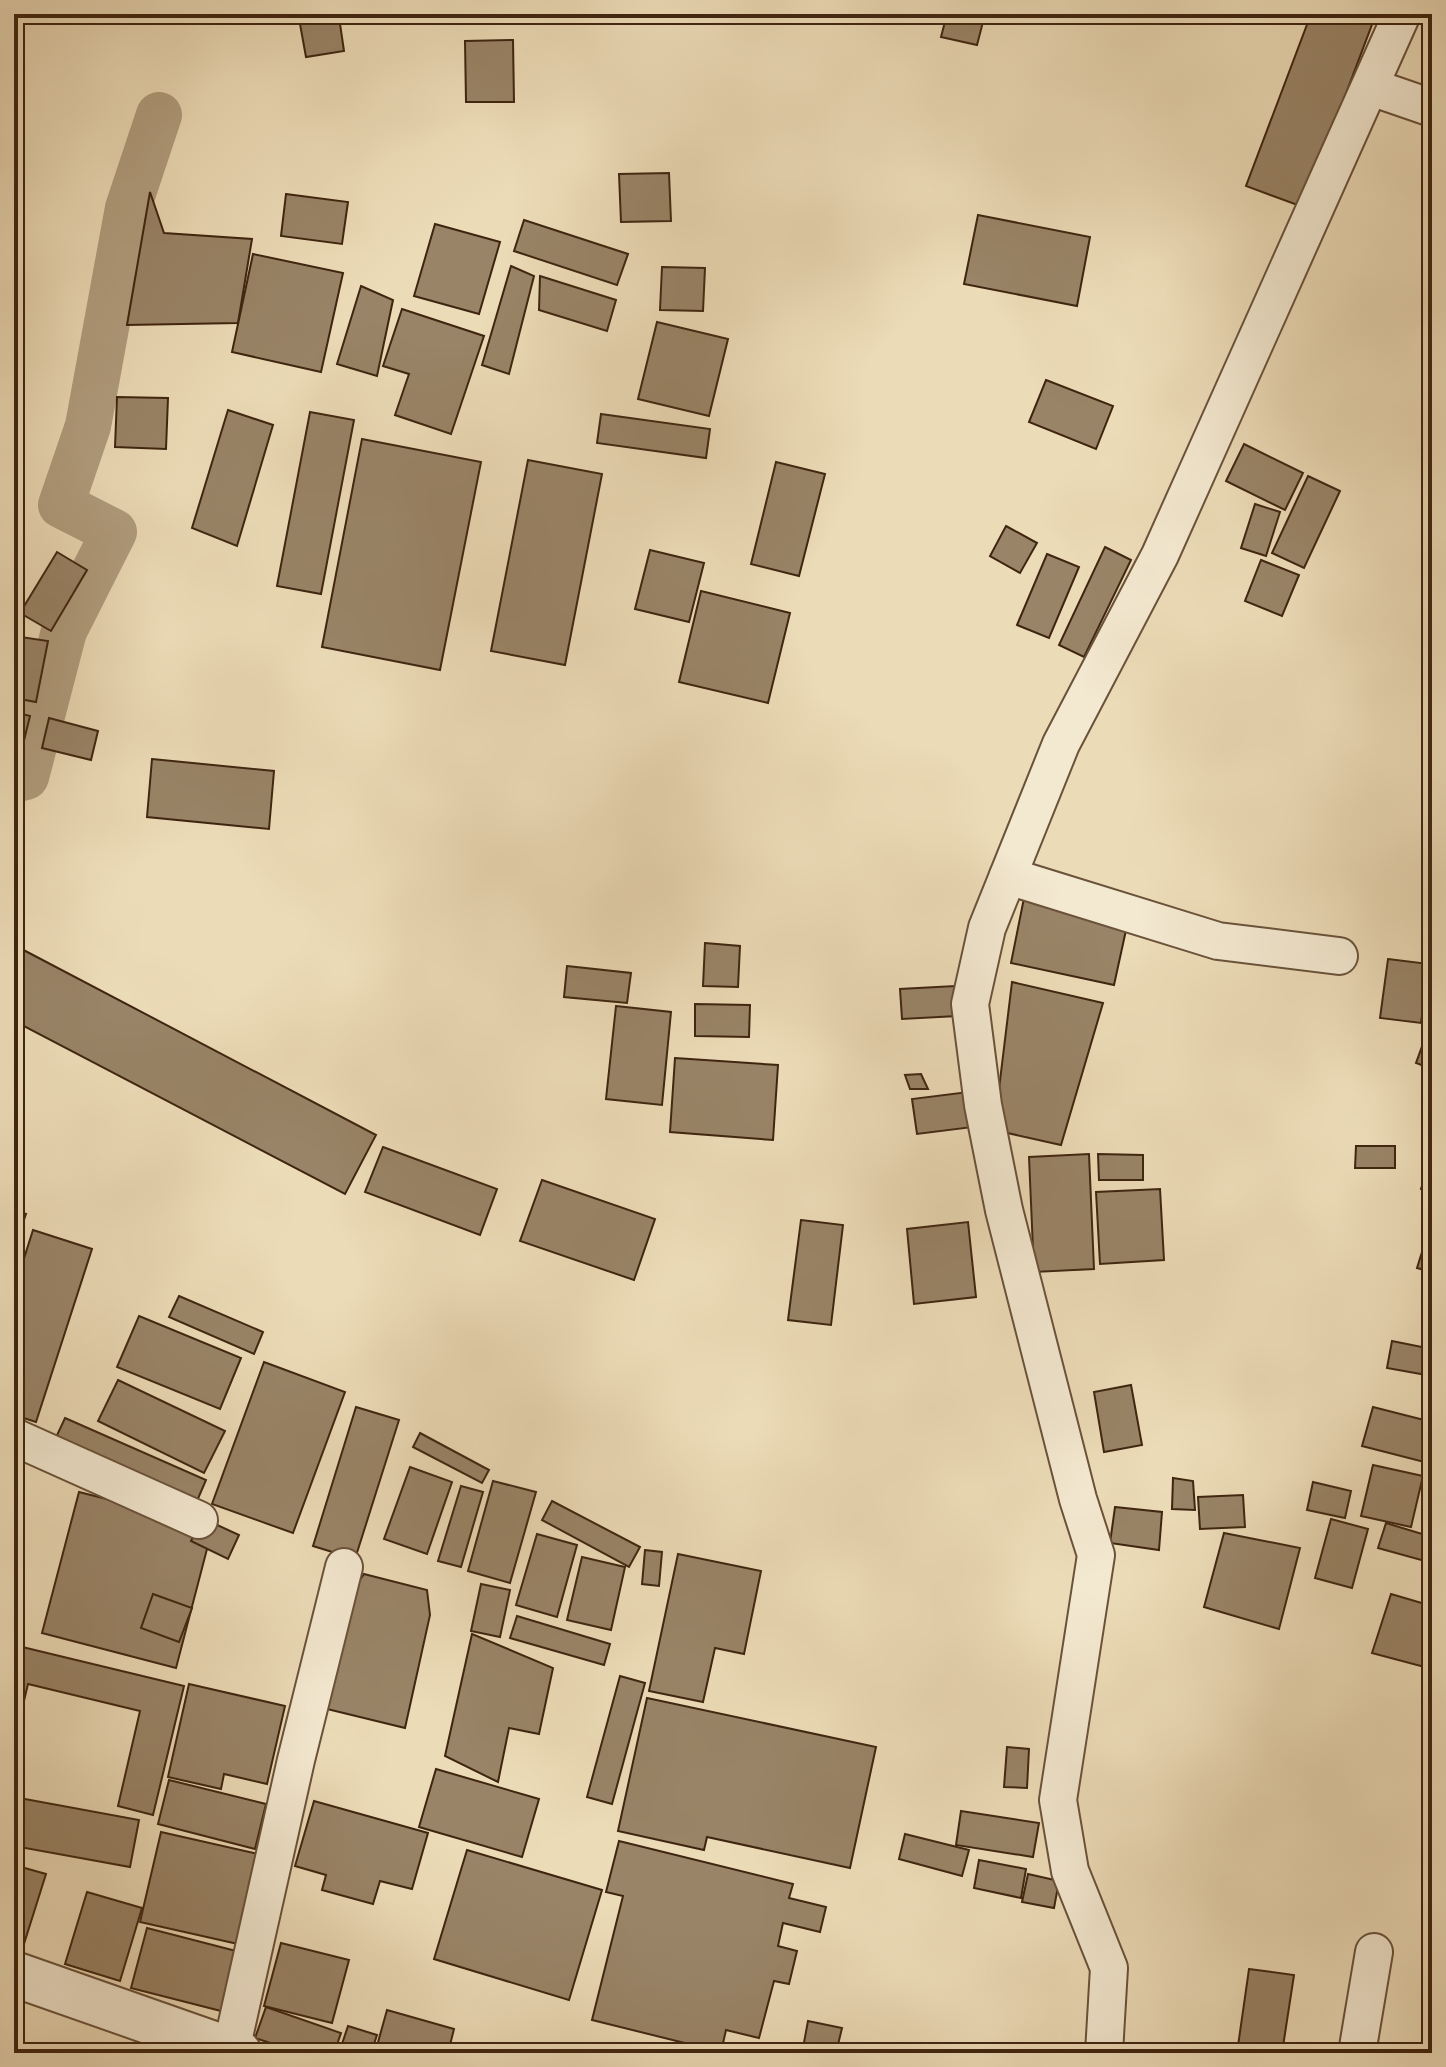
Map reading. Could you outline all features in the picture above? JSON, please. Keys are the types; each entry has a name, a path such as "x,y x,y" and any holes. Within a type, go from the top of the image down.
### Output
{"street":[{"path":"1104,2053 1109,1968 1070,1871 1058,1800 1096,1555 1078,1499 1004,1210 983,1105 970,1004 987,928 1061,744 1160,555 1402,14"},
{"path":"1371,87 1432,108"},
{"path":"1008,876 1218,941 1339,956"},
{"path":"14,1437 199,1520"},
{"path":"14,1974 235,2051 296,1760 344,1567"},
{"path":"1357,2053 1374,1952"}],"building":[{"path":"389,14 418,14 419,16 391,23"},
{"path":"947,14 985,14 977,45 941,37"},
{"path":"1311,14 1376,14 1303,207 1246,186"},
{"path":"339,17 344,51 306,57 300,24"},
{"path":"513,40 514,102 466,102 465,41"},
{"path":"669,173 671,221 621,222 619,174"},
{"path":"150,192 164,233 252,239 238,323 127,325"},
{"path":"286,194 348,202 342,244 281,236"},
{"path":"978,215 1090,237 1077,306 964,284"},
{"path":"524,220 628,254 617,285 514,251"},
{"path":"435,224 500,242 479,314 414,296"},
{"path":"253,254 343,273 321,372 232,352"},
{"path":"511,266 534,276 509,374 482,365"},
{"path":"662,267 705,268 703,311 660,310"},
{"path":"540,276 616,300 607,331 539,310"},
{"path":"361,286 393,300 377,376 337,364"},
{"path":"402,309 484,336 451,434 395,415 409,374 383,366"},
{"path":"657,322 728,339 709,416 638,399"},
{"path":"1046,380 1113,406 1096,449 1029,422"},
{"path":"117,397 168,398 166,449 115,447"},
{"path":"228,410 273,425 237,546 192,528"},
{"path":"310,412 354,420 321,594 277,586"},
{"path":"601,414 710,429 706,458 597,443"},
{"path":"362,439 481,462 440,670 322,647"},
{"path":"1244,444 1303,473 1285,510 1226,481"},
{"path":"528,460 602,474 565,665 491,651"},
{"path":"776,462 825,474 799,576 751,564"},
{"path":"1308,476 1340,491 1304,568 1272,553"},
{"path":"1255,504 1280,512 1266,556 1241,548"},
{"path":"1006,526 1037,543 1020,573 990,556"},
{"path":"1105,547 1131,560 1084,657 1059,645"},
{"path":"650,550 704,563 689,622 635,609"},
{"path":"57,552 87,570 51,631 20,613"},
{"path":"1047,554 1079,567 1049,638 1017,625"},
{"path":"1261,560 1299,575 1282,616 1245,601"},
{"path":"701,591 790,613 768,703 679,682"},
{"path":"14,636 48,641 36,702 14,698"},
{"path":"14,712 30,716 18,765 14,764"},
{"path":"49,718 98,731 91,760 42,748"},
{"path":"152,759 274,771 269,829 147,817"},
{"path":"1024,898 1128,921 1114,985 1011,963"},
{"path":"705,943 740,946 738,987 703,986"},
{"path":"14,945 376,1135 345,1194 14,1021"},
{"path":"1388,959 1429,964 1421,1023 1380,1018"},
{"path":"567,966 631,973 627,1003 564,997"},
{"path":"1012,982 1103,1003 1061,1145 994,1130"},
{"path":"955,986 957,1016 902,1019 900,989"},
{"path":"695,1004 750,1005 749,1037 695,1036"},
{"path":"616,1006 671,1012 662,1105 606,1099"},
{"path":"1432,1019 1432,1069 1416,1063"},
{"path":"675,1058 778,1065 773,1140 670,1132"},
{"path":"921,1074 928,1089 910,1089 905,1075"},
{"path":"976,1091 981,1126 917,1134 912,1099"},
{"path":"1356,1146 1395,1146 1395,1168 1355,1168"},
{"path":"383,1147 497,1189 480,1235 365,1192"},
{"path":"1089,1154 1094,1269 1034,1272 1029,1157"},
{"path":"1098,1154 1143,1155 1143,1180 1099,1180"},
{"path":"1432,1158 1432,1193 1421,1189"},
{"path":"542,1180 655,1219 634,1280 520,1241"},
{"path":"1160,1189 1164,1260 1100,1264 1096,1192"},
{"path":"14,1210 26,1214 14,1249"},
{"path":"801,1220 843,1225 831,1325 788,1320"},
{"path":"1432,1220 1432,1272 1417,1268"},
{"path":"968,1222 976,1297 914,1304 907,1229"},
{"path":"33,1230 92,1249 36,1422 14,1415 14,1290"},
{"path":"179,1296 263,1332 254,1354 169,1317"},
{"path":"139,1316 241,1358 220,1409 117,1367"},
{"path":"1392,1341 1432,1349 1432,1376 1387,1368"},
{"path":"264,1362 345,1392 293,1533 212,1504"},
{"path":"118,1380 225,1431 204,1473 98,1421"},
{"path":"1131,1385 1142,1445 1104,1452 1094,1392"},
{"path":"356,1407 399,1420 355,1559 313,1546"},
{"path":"1373,1407 1432,1422 1432,1464 1362,1446"},
{"path":"65,1418 206,1480 194,1508 52,1446"},
{"path":"420,1433 489,1470 482,1483 413,1447"},
{"path":"1373,1465 1423,1476 1411,1527 1361,1516"},
{"path":"410,1467 452,1482 427,1554 384,1539"},
{"path":"1173,1478 1193,1481 1195,1510 1172,1509"},
{"path":"493,1481 536,1492 510,1583 468,1571"},
{"path":"1313,1482 1351,1491 1345,1518 1307,1510"},
{"path":"461,1486 483,1492 461,1567 438,1561"},
{"path":"79,1492 213,1526 176,1668 42,1633"},
{"path":"1243,1495 1245,1527 1200,1529 1198,1497"},
{"path":"552,1501 640,1547 629,1567 542,1520"},
{"path":"1115,1507 1162,1512 1159,1550 1110,1543"},
{"path":"202,1518 239,1535 228,1559 191,1541"},
{"path":"1331,1519 1368,1529 1352,1588 1315,1578"},
{"path":"1386,1523 1432,1537 1432,1563 1378,1548"},
{"path":"1224,1533 1300,1548 1279,1629 1204,1607"},
{"path":"537,1534 577,1545 557,1617 516,1605"},
{"path":"645,1550 662,1552 659,1586 642,1584"},
{"path":"678,1554 761,1571 744,1654 715,1648 703,1702 649,1691"},
{"path":"582,1557 625,1567 611,1630 567,1620"},
{"path":"364,1574 427,1590 430,1615 405,1728 323,1708 348,1597"},
{"path":"481,1584 510,1590 500,1637 471,1631"},
{"path":"153,1594 192,1608 179,1642 141,1628"},
{"path":"1391,1594 1432,1606 1432,1669 1372,1653"},
{"path":"517,1616 610,1644 604,1665 510,1638"},
{"path":"472,1634 553,1668 539,1734 509,1728 498,1782 445,1756"},
{"path":"14,1645 184,1686 153,1815 118,1806 140,1711 28,1684 14,1743"},
{"path":"620,1676 645,1683 612,1804 587,1797"},
{"path":"189,1684 285,1706 267,1784 224,1774 221,1789 168,1777"},
{"path":"647,1698 876,1747 850,1868 707,1837 704,1850 618,1831"},
{"path":"1007,1747 1029,1749 1027,1788 1004,1787"},
{"path":"436,1769 539,1799 522,1857 419,1827"},
{"path":"169,1780 266,1804 255,1849 158,1824"},
{"path":"14,1797 139,1820 130,1867 14,1846"},
{"path":"314,1801 428,1833 412,1889 380,1881 373,1904 322,1890 326,1875 295,1866"},
{"path":"961,1811 1039,1823 1033,1857 956,1845"},
{"path":"161,1832 258,1854 238,1944 140,1922"},
{"path":"905,1834 969,1850 962,1876 899,1859"},
{"path":"619,1841 793,1884 789,1898 826,1907 820,1932 783,1923 778,1946 797,1951 789,1984 774,1981 759,2038 726,2030 721,2052 592,2020 623,1896 606,1892"},
{"path":"467,1850 602,1890 569,2000 434,1959"},
{"path":"979,1860 1026,1869 1021,1898 974,1888"},
{"path":"14,1865 46,1874 23,1947 14,1944"},
{"path":"1028,1874 1059,1881 1054,1908 1022,1902"},
{"path":"87,1892 142,1908 120,1981 65,1964"},
{"path":"147,1928 236,1951 221,2011 131,1988"},
{"path":"281,1943 349,1960 332,2023 264,2006"},
{"path":"1249,1969 1294,1975 1282,2053 1237,2053"},
{"path":"266,2007 341,2033 334,2053 301,2053 255,2038"},
{"path":"387,2010 454,2029 448,2053 375,2053"},
{"path":"808,2021 842,2028 836,2053 803,2048"},
{"path":"348,2026 377,2035 371,2053 339,2053"}],"waterway":[{"path":"14,780 26,777 64,631 114,532 61,505 88,426 128,208 159,115"}]}
